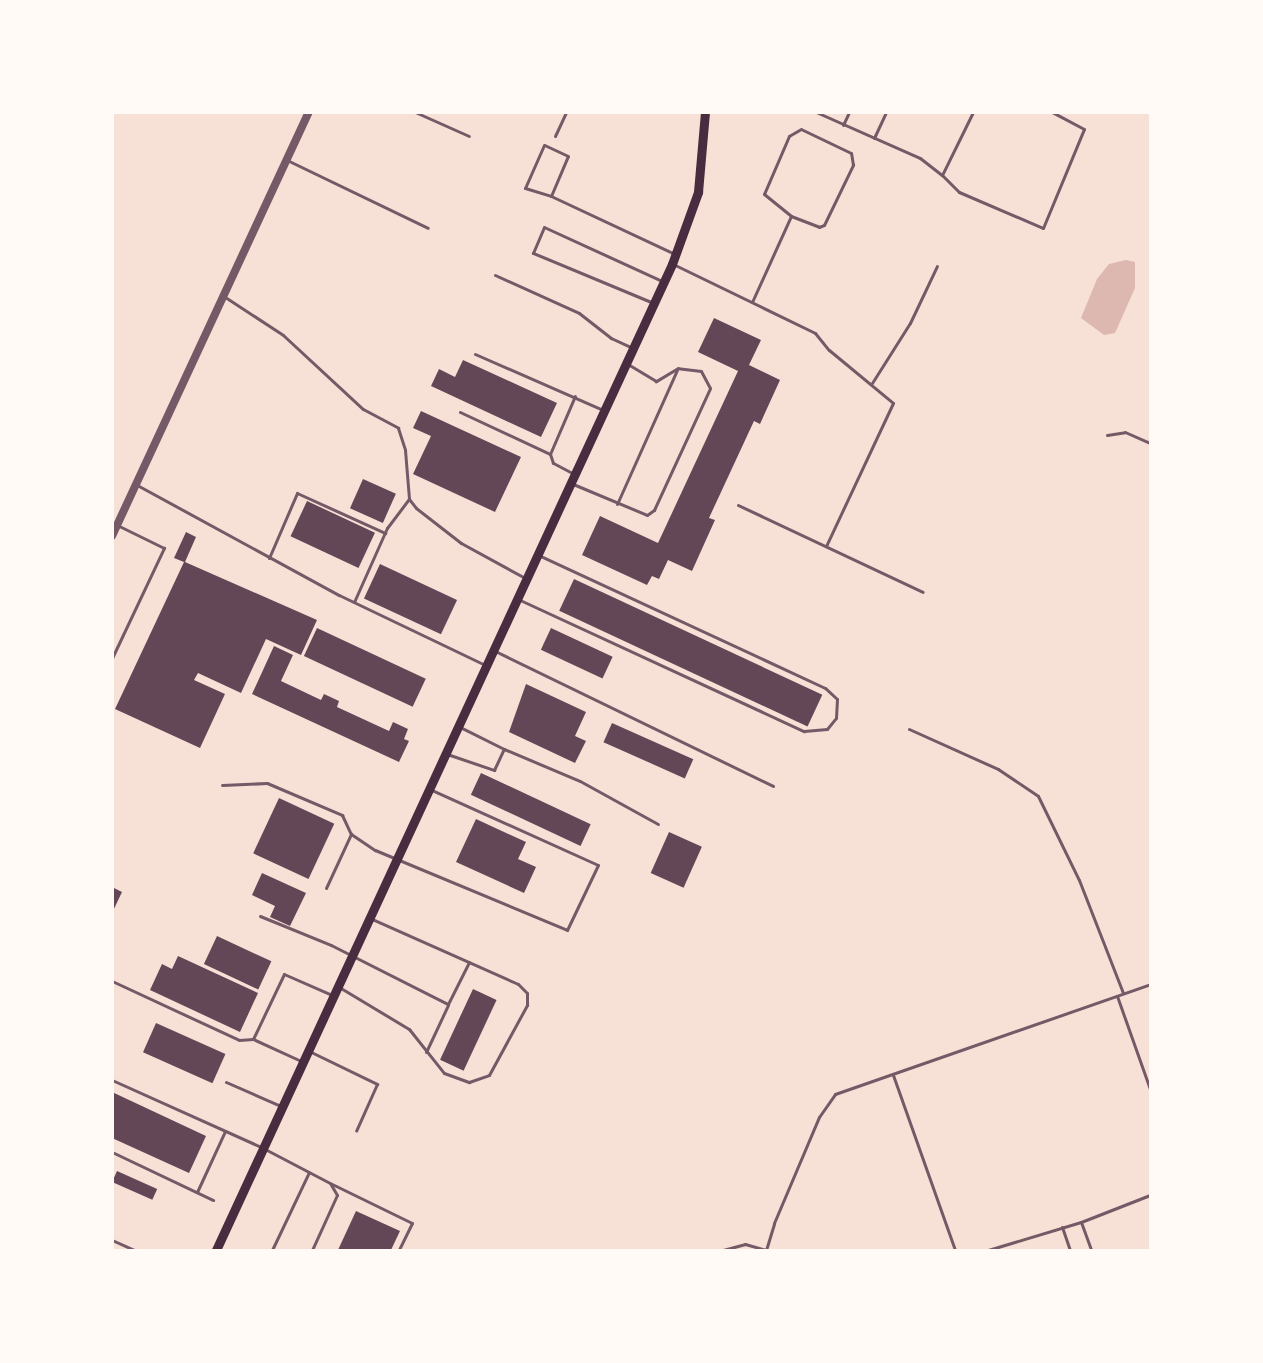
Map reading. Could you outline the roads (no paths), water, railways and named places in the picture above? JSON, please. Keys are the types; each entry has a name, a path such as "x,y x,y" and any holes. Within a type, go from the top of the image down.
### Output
{"main road":[{"path":"216,1251 674,259 698,192 705,112"}],"street":[{"path":"112,536 117,519 136,484 309,112"}],"lane":[{"path":"415,112 469,136"},
{"path":"555,136 566,112"},
{"path":"816,112 920,158 959,192 1043,228 1084,129 1052,112"},
{"path":"843,125 849,112"},
{"path":"874,138 886,112"},
{"path":"942,175 973,112"},
{"path":"801,129 851,153 854,158 824,225 819,227 791,216 764,194 789,136 801,129"},
{"path":"551,196 568,156 544,145 525,188 551,196 815,333 829,350 872,383 893,404 826,546"},
{"path":"287,160 428,228"},
{"path":"752,302 791,216"},
{"path":"654,303 533,253 544,227 664,282"},
{"path":"872,383 910,323 937,266"},
{"path":"495,275 579,313 611,338 633,349"},
{"path":"224,297 283,335 363,409 398,428 405,450 409,499 385,532 354,602"},
{"path":"475,354 605,410"},
{"path":"575,396 550,454 553,463 573,479 617,504 641,515 654,510 710,388 701,370 678,368 656,381 626,363"},
{"path":"617,504 678,368"},
{"path":"460,412 550,454"},
{"path":"1107,435 1125,432 1150,443"},
{"path":"136,484 269,558 487,666"},
{"path":"269,558 297,493 385,532"},
{"path":"409,499 461,543 527,579"},
{"path":"738,505 923,592"},
{"path":"112,658 164,548 117,519"},
{"path":"518,599 804,731 826,729 836,718 837,699 825,688 538,555"},
{"path":"494,650 773,786"},
{"path":"458,726 504,749 580,781 658,824"},
{"path":"909,729 998,769 1038,796 1074,869 1123,993"},
{"path":"445,754 494,770 504,749"},
{"path":"222,785 267,783 342,815 351,834 396,860 567,930 598,865 429,789"},
{"path":"326,888 351,834"},
{"path":"260,916 352,956 448,1004"},
{"path":"255,1039 284,974 336,991 409,1029 426,1052 456,1079 477,1081 489,1075 528,1005 527,993 519,984 370,917"},
{"path":"426,1052 469,962"},
{"path":"112,981 239,1040 255,1039 303,1062"},
{"path":"723,1251 745,1244 767,1250 774,1223 827,1101 835,1094 1003,1032 1150,984"},
{"path":"1117,996 1150,1089"},
{"path":"308,1051 377,1084 356,1131"},
{"path":"893,1074 955,1251"},
{"path":"112,1080 263,1148 412,1223 399,1251"},
{"path":"226,1082 282,1106"},
{"path":"196,1192 225,1131"},
{"path":"112,1152 213,1200"},
{"path":"272,1251 309,1172"},
{"path":"312,1251 337,1195 330,1183"},
{"path":"988,1251 1081,1222 1150,1195"},
{"path":"1081,1222 1091,1251"},
{"path":"1062,1227 1070,1251"},
{"path":"112,1240 134,1251"}]}
